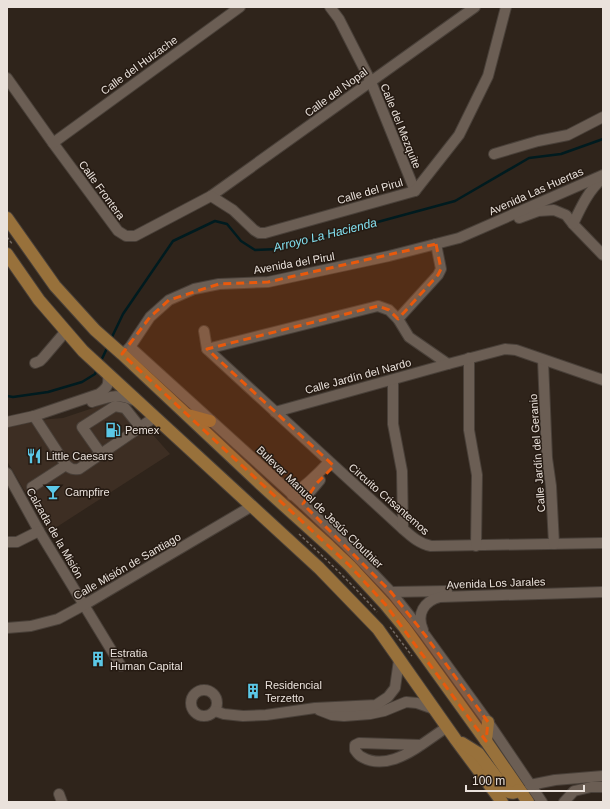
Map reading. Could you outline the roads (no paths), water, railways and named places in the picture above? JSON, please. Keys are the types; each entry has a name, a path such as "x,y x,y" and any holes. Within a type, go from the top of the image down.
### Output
{"main road":[{"path":"7,218 55,286 95,330 122,350 188,415 269,492 329,546 368,585 404,627 486,741 524,788 528,802"},
{"path":"7,254 39,300 83,351 319,568 378,629 456,740 502,802"},
{"path":"188,415 210,421"},
{"path":"486,741 488,722"},
{"path":"456,740 478,753 507,791 515,793 524,788"}],"street":[{"name":"Calle del Huizache","path":"53,143 240,7"},
{"name":"Calle del Mezquite","path":"330,7 339,19 371,82 415,191"},
{"name":"Calle del Nopal","path":"211,196 475,7"},
{"name":"Calle del Pirul","path":"211,196 233,210 254,230 259,233 265,233 415,191 459,136 488,76 506,7"},
{"name":"Calle Frontera","path":"7,78 118,231 126,236 135,236 211,196"},
{"path":"494,154 538,141 568,135 603,117"},
{"name":"Avenida Las Huertas","path":"573,224 588,194 603,176"},
{"name":"Avenida Las Huertas","path":"482,228 603,176"},
{"name":"Avenida Las Huertas","path":"482,228 538,211 554,210 566,215 603,255"},
{"name":"Avenida del Pirul","path":"122,350 150,317 169,300 194,289 219,284 268,282 389,256 459,238 482,228"},
{"path":"398,319 438,275 441,269 436,244"},
{"path":"204,331 207,349 378,306 389,310 398,319 409,337 448,364 505,349 516,350 603,380"},
{"path":"35,363 43,358 66,331"},
{"name":"Circuito Crisantemos","path":"207,349 403,530 424,545 476,546 603,543"},
{"name":"Bulevar Manuel de Jesús Clouthier","path":"122,350 210,421 303,504 346,545 391,592 425,635 488,722 524,788 542,802"},
{"path":"470,358 469,430 476,475 476,546"},
{"name":"Calle Jardín del Geranio","path":"543,360 547,458 551,486 554,544"},
{"name":"Calle Jardín del Nardo","path":"275,412 448,364"},
{"path":"7,422 34,416 99,394 106,389 109,383 108,374"},
{"path":"393,380 393,424 402,471 403,530"},
{"path":"34,416 61,413 116,395 140,403"},
{"path":"101,454 82,427 115,406 125,408 140,427"},
{"path":"34,416 66,465 74,470 79,469 155,417"},
{"path":"292,495 303,488 332,464"},
{"path":"303,504 332,464"},
{"path":"32,487 66,465"},
{"name":"Calzada de la Misión","path":"7,473 39,531 121,666"},
{"name":"Calle Misión de Santiago","path":"7,628 31,626 58,619 252,506"},
{"path":"7,542 17,542 39,531"},
{"name":"Avenida Los Jarales","path":"391,592 603,586"},
{"name":"Avenida Los Jarales","path":"425,635 420,619 422,609 430,600 440,597 603,592"},
{"path":"215,711 224,714 243,716 266,715 315,708 376,705 388,697 395,688 399,660"},
{"path":"395,688 406,702"},
{"path":"315,708 332,715 344,716 370,714 384,711 406,702 417,703 434,709"},
{"path":"421,745 359,743 355,745 355,750 361,757 374,761 390,761 411,753 447,727"},
{"path":"524,788 555,780 603,776"},
{"path":"564,802 574,791 591,787 603,787"}],"waterway":[{"name":"Arroyo La Hacienda","path":"111,339 123,314 173,241 215,221 227,224 241,241 255,250 278,249 455,201 529,158 561,154 603,139"},
{"name":"Arroyo La Hacienda","path":"100,363 108,346"},
{"name":"Arroyo La Hacienda","path":"7,396 13,397 48,392 82,382 95,374 97,369"}],"place":[{"name":"Pemex","path":"113,430"},
{"name":"Little Caesars","path":"34,456"},
{"name":"Campfire","path":"53,492"},
{"name":"Estratia Human Capital","path":"98,659"},
{"name":"Residencial Terzetto","path":"253,691"}]}
